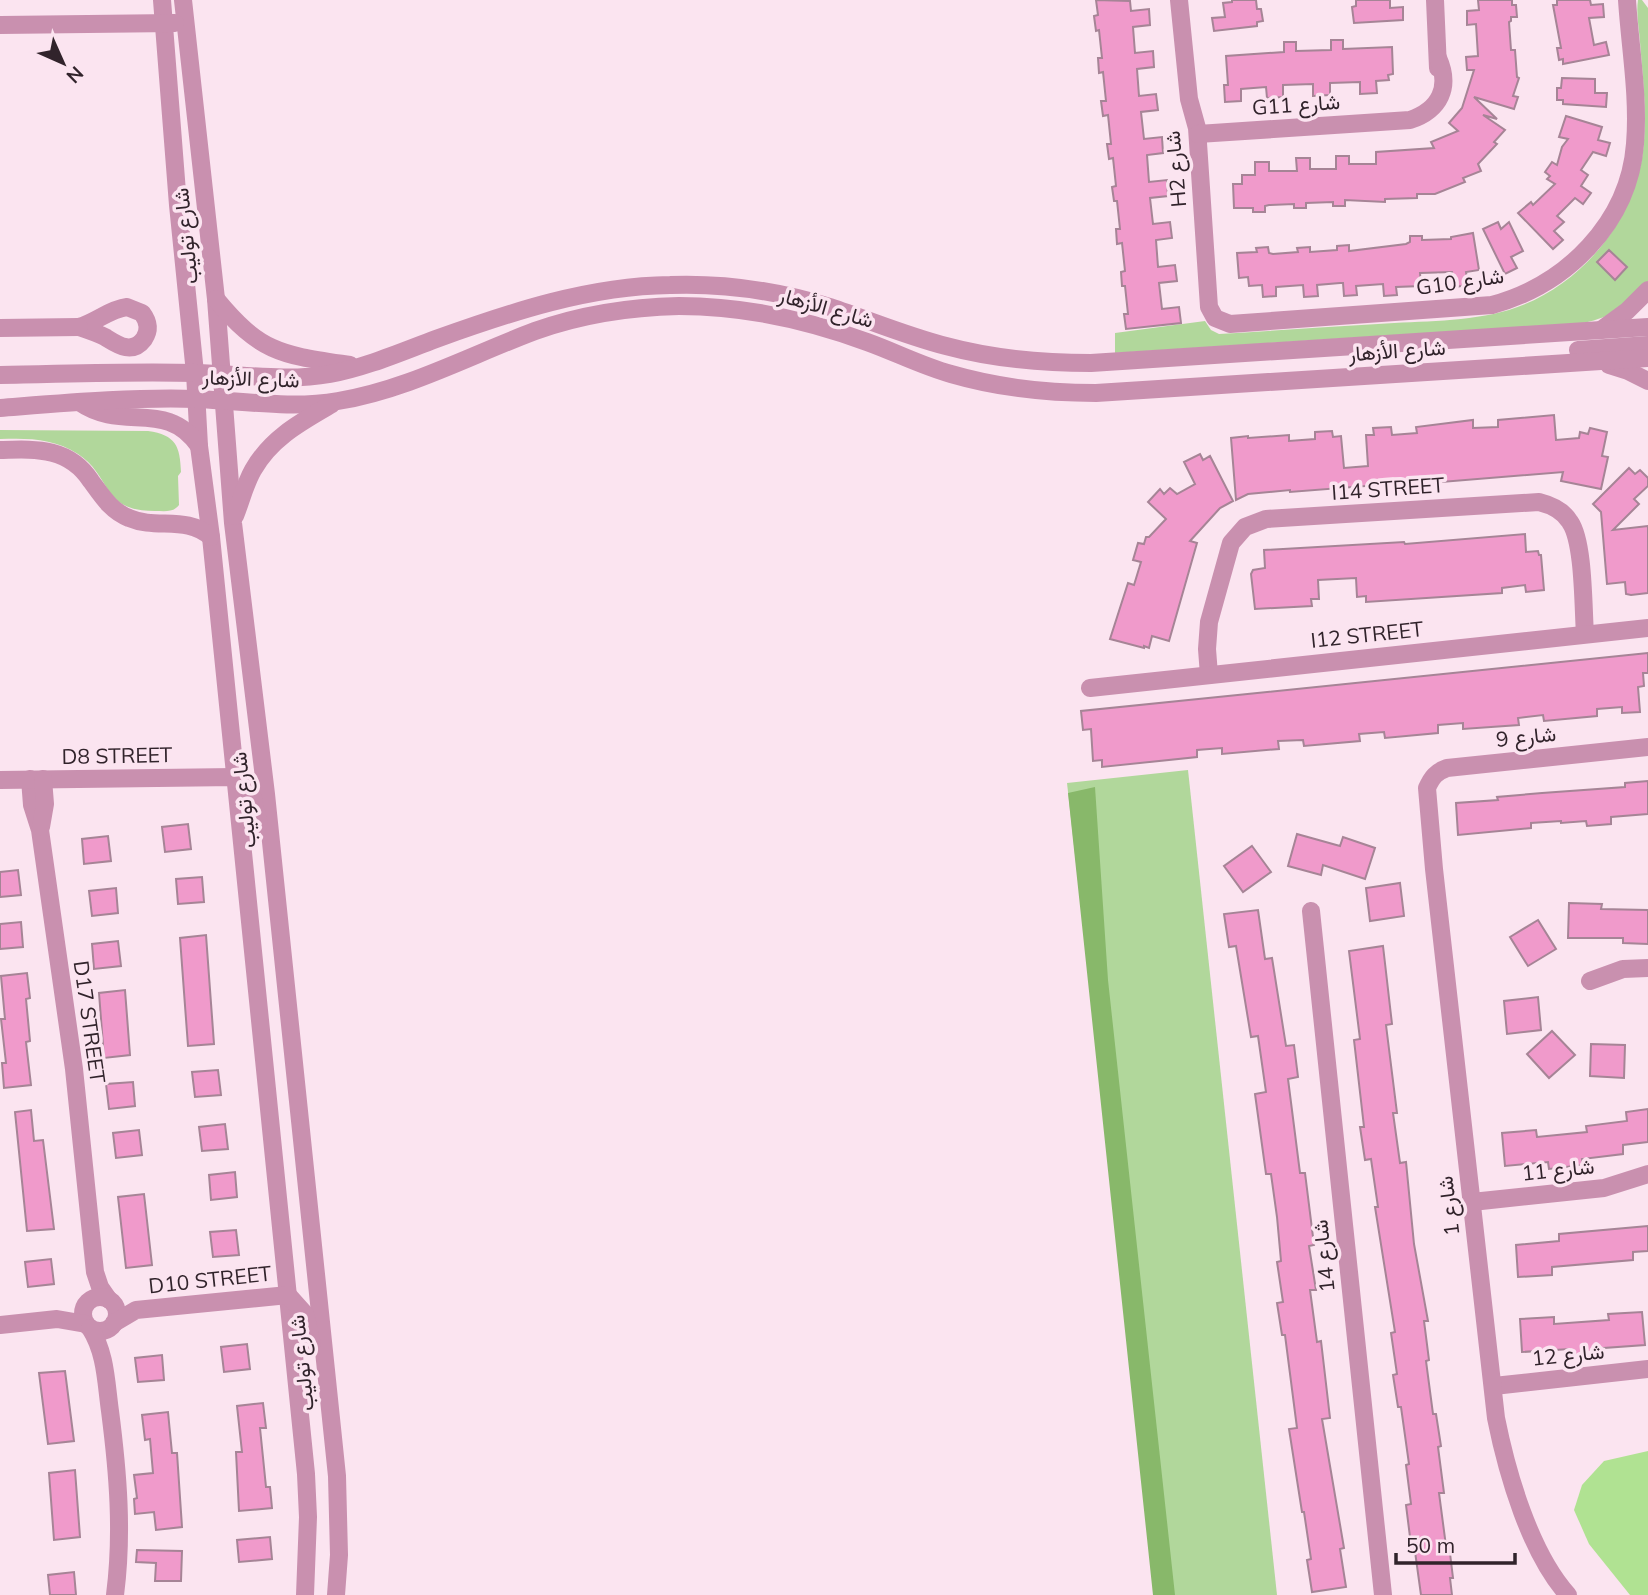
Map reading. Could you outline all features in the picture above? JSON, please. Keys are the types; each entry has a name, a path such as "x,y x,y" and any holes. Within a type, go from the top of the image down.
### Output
{"street":[{"name":"شارع توليب","path":"162,0 199,446 211,537 306,1474 308,1528 305,1595"},
{"name":"شارع توليب","path":"183,0 216,299 233,523 276,886 330,1405 339,1515 336,1595"},
{"name":"H2 شارع","path":"1179,0 1189,99 1198,134 1209,307 1215,318 1230,324"},
{"name":"G11 شارع","path":"1198,134 1410,120 1423,116 1434,108 1441,97 1444,84 1438,58 1435,0"},
{"name":"G10 شارع","path":"1230,324 1492,305 1533,290 1573,264 1597,239 1609,220 1628,179 1635,145 1636,111 1627,0"},
{"path":"0,25 186,23"},
{"name":"شارع الأزهار","path":"0,375 195,373 297,377 328,374 361,367 474,326 581,295 631,287 669,285 746,288 784,295 827,306 949,347 1019,360 1055,363 1091,363 1648,327"},
{"path":"1601,330 1627,312 1648,290"},
{"path":"216,299 245,331 275,350 295,357 361,367"},
{"name":"شارع الأزهار","path":"0,408 79,402 196,399 304,404 337,401 392,387 538,330 632,309 679,306 726,308 772,315 815,325 949,373 1009,387 1059,393 1096,393 1648,358"},
{"path":"0,328 79,327"},
{"path":"1503,367 1548,354 1648,345"},
{"path":"1595,361 1628,371 1648,381"},
{"path":"233,523 252,472 271,446 296,424 337,401"},
{"path":"79,402 106,416 166,420 186,430 199,446"},
{"path":"0,450 34,449 57,453 86,472 107,504 128,518 152,523 186,524 197,527 211,537"},
{"name":"I14 STREET","path":"1209,675 1206,649 1209,622 1231,543 1245,527 1266,519 1539,502 1548,505 1565,515 1575,531 1585,634"},
{"name":"I12 STREET","path":"1090,688 1648,628"},
{"name":"شارع 9","path":"1426,797 1431,779 1438,771 1447,768 1648,747"},
{"path":"235,777 248,788 256,803 263,867 276,886"},
{"name":"D8 STREET","path":"0,780 235,777"},
{"name":"D17 STREET","path":"37,779 44,809 40,830 74,1069 95,1272 100,1287 110,1301"},
{"name":"شارع 1","path":"1426,797 1496,1418 1511,1480 1534,1538 1565,1594"},
{"name":"شارع 14","path":"1311,912 1383,1595"},
{"path":"1590,981 1623,969 1648,968"},
{"name":"شارع 11","path":"1472,1202 1604,1188 1648,1174"},
{"name":"D17 STREET","path":"86,1304 95,1272"},
{"path":"288,1295 301,1307 309,1322 316,1386 330,1405"},
{"name":"D10 STREET","path":"110,1301 136,1310 288,1295"},
{"path":"57,1319 98,1297 110,1301 116,1312 103,1356"},
{"path":"86,1304 83,1313 103,1356 119,1492 120,1538 115,1595"},
{"name":"D10 STREET","path":"113,1325 136,1310"},
{"path":"0,1325 57,1319 103,1331 113,1325"},
{"name":"شارع 12","path":"1494,1386 1648,1369"}],"shaded area":[{"path":"1638,0 1642,0 1648,8 1648,281 1620,308 1583,323 1115,353 1115,333 1205,321 1211,330 1219,334 1461,319 1509,310 1557,287 1578,271 1613,231 1636,183 1645,129"},
{"path":"0,430 148,431 165,435 178,449 181,472 178,476 179,505 165,511 137,509 125,505 116,499 89,463 78,454 50,442 0,439"},
{"path":"1188,770 1277,1595 1158,1595 1067,783"},
{"path":"1095,787 1108,980 1175,1595 1153,1595 1068,793"},
{"path":"1648,1451 1648,1595 1630,1595 1589,1544 1574,1510 1582,1485 1604,1461"}],"building":[{"path":"1096,0 1130,1 1131,11 1149,9 1150,25 1133,27 1135,53 1153,51 1154,67 1137,69 1139,96 1156,94 1158,110 1141,112 1144,139 1162,137 1163,153 1147,155 1149,182 1167,180 1168,196 1150,198 1153,224 1170,222 1172,238 1156,240 1158,267 1175,265 1177,281 1159,283 1162,309 1179,307 1181,323 1126,329 1124,314 1128,314 1121,272 1125,271 1122,243 1117,244 1116,229 1120,229 1117,201 1114,201 1112,187 1116,186 1113,158 1109,159 1107,144 1111,144 1108,115 1103,116 1101,101 1106,101 1103,72 1099,73 1098,58 1102,58 1099,30 1096,31 1094,16 1098,15"},
{"path":"1232,0 1256,0 1263,21 1257,22 1257,26 1214,31 1212,18 1225,17 1223,3"},
{"path":"1356,0 1390,0 1390,8 1403,7 1403,20 1354,23 1352,7 1356,6"},
{"path":"1478,0 1512,0 1512,5 1516,5 1517,17 1511,17 1509,22 1511,50 1515,50 1519,78 1513,96 1518,97 1514,109 1474,97 1497,119 1483,115 1505,130 1494,142 1497,144 1478,164 1481,171 1463,178 1465,182 1435,194 1417,194 1417,198 1385,199 1385,202 1345,200 1345,206 1333,206 1333,202 1306,203 1306,208 1294,208 1294,204 1269,205 1265,206 1265,212 1253,212 1253,208 1234,208 1233,184 1242,184 1242,175 1255,175 1255,162 1269,162 1269,171 1297,171 1296,158 1310,158 1310,169 1336,169 1336,156 1349,156 1349,164 1376,164 1376,152 1434,148 1431,142 1458,131 1449,123 1462,108 1474,70 1467,70 1466,57 1478,56 1476,24 1467,25 1467,11 1479,10"},
{"path":"1557,0 1590,0 1591,5 1603,4 1604,17 1589,18 1594,45 1606,42 1609,55 1563,64 1563,59 1559,60 1557,48 1561,48 1553,5 1557,5"},
{"path":"1331,40 1343,40 1343,49 1392,47 1393,74 1388,75 1389,80 1376,81 1377,93 1360,94 1360,82 1330,83 1330,95 1313,96 1313,84 1283,85 1283,97 1267,98 1266,87 1241,89 1241,101 1225,102 1224,85 1228,85 1226,56 1284,52 1284,42 1296,42 1296,51 1331,50"},
{"path":"1562,78 1595,79 1595,93 1607,93 1606,107 1563,104 1563,100 1557,100 1557,88 1561,88"},
{"path":"1566,116 1602,127 1598,140 1610,143 1606,156 1593,152 1581,170 1588,175 1581,186 1591,193 1583,204 1575,198 1557,216 1564,222 1554,231 1563,240 1553,249 1518,213 1531,202 1533,205 1555,184 1547,179 1550,176 1545,172 1552,162 1557,165 1562,147 1568,139 1559,137"},
{"path":"1498,222 1501,229 1509,222 1523,251 1511,257 1517,268 1505,274 1483,229"},
{"path":"1473,233 1479,270 1466,272 1468,285 1455,287 1452,272 1420,273 1421,286 1396,287 1397,295 1384,296 1383,284 1356,286 1357,295 1344,296 1343,283 1340,283 1317,285 1318,296 1304,297 1303,285 1276,287 1276,296 1263,297 1262,285 1249,286 1248,277 1239,278 1237,253 1257,252 1256,248 1268,247 1269,253 1273,254 1298,252 1297,248 1310,247 1310,252 1337,250 1337,246 1349,245 1349,251 1406,244 1410,242 1410,236 1422,236 1422,240 1451,239"},
{"path":"1609,250 1627,267 1615,280 1597,262"},
{"path":"1554,415 1556,440 1579,438 1580,432 1588,434 1590,428 1607,432 1602,456 1608,457 1601,489 1561,481 1563,472 1405,485 1290,490 1248,494 1236,500 1231,438 1289,435 1289,441 1315,439 1315,432 1332,431 1333,437 1341,436 1344,468 1368,466 1366,435 1374,435 1373,428 1391,427 1392,435 1417,433 1416,427 1473,420 1473,428 1498,427 1498,420"},
{"path":"1200,454 1203,460 1210,456 1233,501 1220,508 1190,541 1197,543 1169,641 1152,636 1149,648 1144,648 1110,639 1128,583 1134,585 1141,562 1133,560 1138,543 1144,544 1146,537 1166,519 1148,502 1160,489 1164,494 1170,488 1177,494 1195,484 1184,462"},
{"path":"1629,468 1635,474 1640,470 1648,478 1648,486 1634,499 1639,504 1613,530 1648,526 1648,593 1631,595 1626,594 1625,582 1607,584 1601,512 1593,504"},
{"path":"1525,534 1526,552 1538,551 1541,555 1544,590 1526,592 1525,585 1502,588 1502,593 1366,602 1366,596 1357,597 1356,578 1318,580 1319,599 1311,599 1312,606 1255,609 1251,574 1253,570 1265,568 1264,550 1405,544"},
{"path":"1648,653 1648,673 1643,673 1644,686 1638,687 1640,712 1622,713 1622,707 1597,709 1597,716 1544,721 1543,715 1518,718 1519,725 1463,729 1463,723 1438,725 1438,733 1385,738 1384,732 1359,734 1360,741 1304,746 1303,740 1278,741 1279,749 1222,754 1222,748 1197,750 1197,757 1102,767 1102,760 1093,761 1091,729 1083,730 1081,711"},
{"path":"1648,781 1648,814 1611,817 1611,824 1587,826 1586,821 1531,823 1531,828 1458,835 1456,803 1498,800 1497,797 1625,787 1625,783"},
{"path":"188,824 191,849 165,852 162,827"},
{"path":"1297,834 1340,846 1343,837 1375,848 1365,879 1323,865 1321,875 1288,866"},
{"path":"108,836 111,861 84,864 82,839"},
{"path":"1252,846 1271,872 1243,892 1224,866"},
{"path":"18,870 21,895 0,897 0,872"},
{"path":"202,877 204,902 178,904 176,879"},
{"path":"1400,883 1404,916 1370,921 1366,888"},
{"path":"116,888 118,913 92,916 89,891"},
{"path":"1569,903 1602,904 1601,909 1648,910 1648,944 1623,943 1623,938 1568,938"},
{"path":"1258,910 1265,959 1272,958 1286,1046 1294,1045 1298,1077 1288,1079 1300,1173 1305,1173 1314,1245 1309,1246 1316,1290 1310,1290 1317,1342 1321,1341 1330,1418 1322,1419 1344,1548 1340,1549 1346,1587 1312,1592 1307,1560 1311,1559 1289,1429 1297,1428 1285,1335 1282,1335 1277,1303 1283,1302 1277,1262 1281,1261 1277,1217 1271,1174 1266,1174 1255,1094 1266,1092 1258,1036 1251,1037 1236,946 1229,947 1224,914"},
{"path":"1538,920 1556,949 1528,966 1510,937"},
{"path":"21,922 23,947 0,949 0,924"},
{"path":"206,935 214,1044 188,1046 180,938"},
{"path":"118,941 121,966 94,969 92,944"},
{"path":"1383,946 1392,1024 1386,1025 1397,1113 1393,1113 1400,1163 1406,1162 1414,1244 1428,1321 1424,1321 1429,1360 1426,1361 1433,1414 1436,1414 1441,1446 1438,1447 1444,1493 1439,1493 1446,1546 1449,1545 1452,1595 1421,1595 1406,1505 1411,1504 1406,1465 1409,1464 1401,1407 1398,1407 1393,1375 1397,1374 1391,1333 1395,1332 1375,1207 1378,1207 1371,1159 1365,1160 1360,1127 1364,1127 1354,1040 1360,1039 1349,951"},
{"path":"27,973 30,998 26,999 30,1041 26,1042 31,1085 4,1088 2,1063 6,1063 1,1019 5,1019 1,976"},
{"path":"125,990 130,1055 104,1058 99,993"},
{"path":"1538,997 1541,1030 1507,1034 1504,1001"},
{"path":"1552,1031 1575,1055 1549,1078 1527,1054"},
{"path":"1591,1044 1625,1045 1624,1078 1590,1076"},
{"path":"218,1070 221,1095 195,1097 192,1072"},
{"path":"133,1082 135,1106 109,1109 106,1084"},
{"path":"1648,1109 1648,1142 1623,1145 1623,1154 1582,1159 1583,1165 1549,1169 1548,1162 1505,1166 1502,1133 1536,1130 1537,1137 1587,1132 1586,1126 1627,1121 1626,1112"},
{"path":"31,1110 34,1141 43,1140 54,1229 27,1231 15,1112"},
{"path":"225,1124 228,1149 202,1151 199,1127"},
{"path":"139,1130 142,1155 116,1158 113,1133"},
{"path":"235,1172 237,1197 211,1200 209,1175"},
{"path":"144,1194 152,1265 126,1268 118,1197"},
{"path":"1648,1226 1648,1251 1633,1252 1633,1260 1552,1267 1552,1275 1518,1277 1516,1245 1559,1241 1559,1234"},
{"path":"236,1230 239,1255 213,1257 210,1232"},
{"path":"51,1259 54,1284 28,1287 25,1262"},
{"path":"1642,1312 1645,1345 1604,1348 1604,1353 1570,1356 1570,1349 1522,1352 1520,1319 1554,1317 1554,1324 1609,1320 1608,1314"},
{"path":"247,1344 250,1369 224,1372 221,1347"},
{"path":"162,1355 164,1380 138,1382 135,1358"},
{"path":"65,1371 74,1441 48,1444 39,1373"},
{"path":"263,1403 266,1428 260,1428 266,1487 270,1487 272,1508 239,1511 236,1452 242,1452 237,1406"},
{"path":"168,1412 172,1453 177,1453 182,1527 156,1530 154,1512 135,1514 134,1499 137,1498 134,1475 153,1473 150,1439 145,1440 142,1415"},
{"path":"75,1470 80,1537 54,1540 49,1473"},
{"path":"270,1537 272,1559 239,1562 237,1540"},
{"path":"137,1550 182,1551 181,1581 155,1581 156,1563 136,1562"},
{"path":"74,1572 76,1595 50,1595 48,1575"}]}
